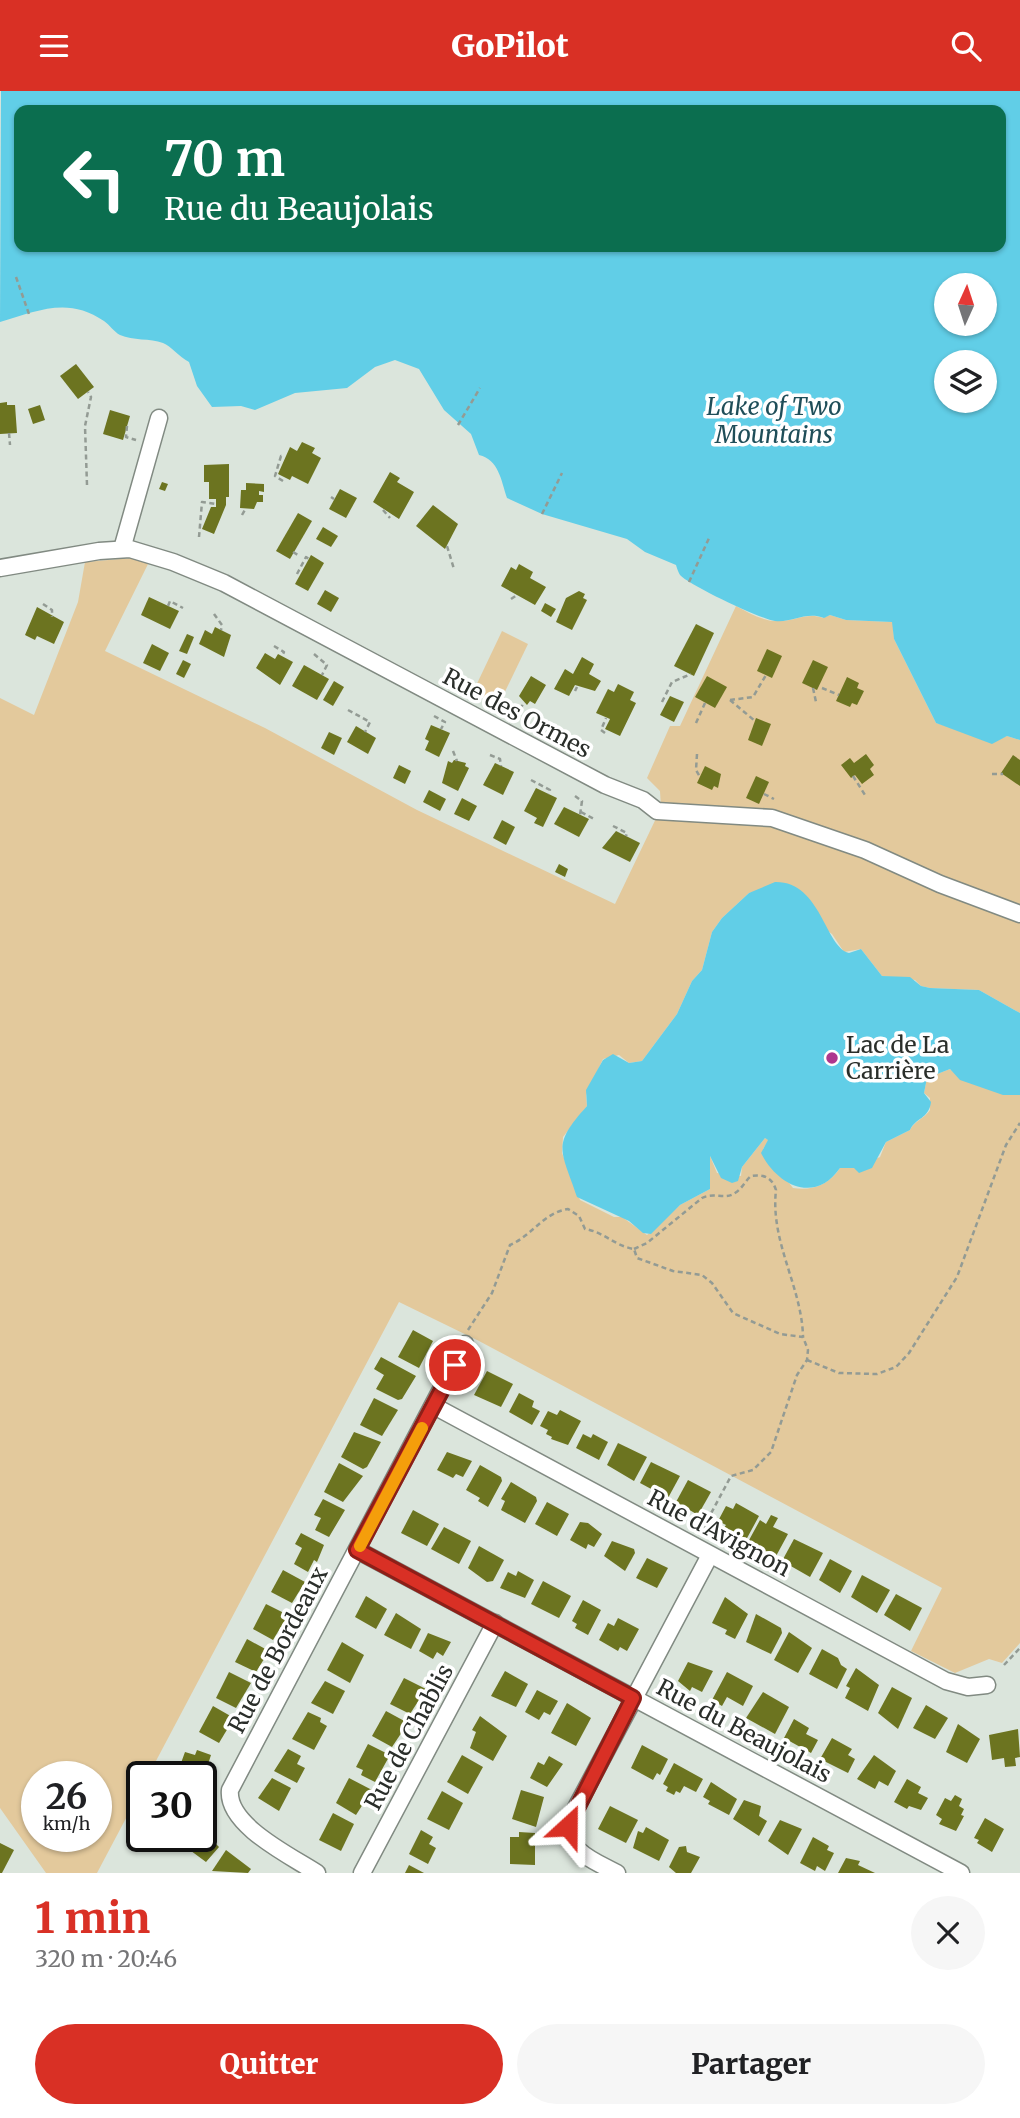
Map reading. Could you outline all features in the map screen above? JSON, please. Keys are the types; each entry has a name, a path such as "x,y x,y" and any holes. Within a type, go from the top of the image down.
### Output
{"street":[{"path":"122,549 159,418"},
{"name":"Rue des Ormes","path":"0,568 122,549 148,553 225,583 601,782 643,800 661,813 772,818 865,850 940,884 1020,914"},
{"name":"Rue de Bordeaux","path":"317,1873 243,1823 233,1812 230,1795 234,1780 466,1345"},
{"name":"Rue d'Avignon","path":"433,1406 946,1681 968,1687 986,1685"},
{"name":"Rue du Beaujolais","path":"357,1550 961,1873"},
{"path":"617,1873 574,1847 568,1826 710,1555"},
{"name":"Rue de Chablis","path":"362,1873 495,1623"}],"path":[{"path":"16,277 29,314"},
{"path":"458,425 480,388"},
{"path":"87,485 85,426 90,397 88,391"},
{"path":"127,426 126,437 151,445"},
{"path":"9,433 10,445"},
{"path":"283,481 275,476 281,456 284,457"},
{"path":"542,514 562,473"},
{"path":"199,537 202,502 216,504"},
{"path":"242,515 246,508"},
{"path":"383,510 390,518"},
{"path":"689,582 710,536"},
{"path":"447,546 454,569"},
{"path":"293,552 299,555"},
{"path":"297,574 306,557 309,559"},
{"path":"511,599 517,595"},
{"path":"168,605 170,601 183,607"},
{"path":"43,604 52,610 52,617"},
{"path":"214,614 222,625 221,630"},
{"path":"274,646 284,652 282,656"},
{"path":"314,654 327,666 322,675"},
{"path":"662,702 672,682 691,674"},
{"path":"755,721 730,700 753,697 766,675"},
{"path":"813,688 816,702"},
{"path":"822,688 839,695"},
{"path":"502,698 510,702"},
{"path":"515,716 524,703"},
{"path":"696,723 705,703"},
{"path":"348,710 370,722 365,731"},
{"path":"434,716 445,722 441,729"},
{"path":"605,733 601,730 606,718"},
{"path":"453,751 457,761"},
{"path":"697,754 696,770 700,777"},
{"path":"490,755 500,759 501,766"},
{"path":"992,773 1003,774"},
{"path":"853,776 865,795"},
{"path":"530,780 550,790 548,794"},
{"path":"764,793 774,799"},
{"path":"575,796 582,801 580,813 596,820"},
{"path":"613,826 627,833 626,836"},
{"path":"807,1360 839,1373 877,1374 896,1367 909,1353 957,1277 964,1251 977,1227 1006,1145 1020,1123"},
{"path":"466,1345 472,1320 492,1293 508,1249 524,1238 540,1220 568,1209 579,1216 586,1229 600,1233 610,1243 634,1249 647,1243 702,1198 712,1194 729,1196 737,1192 751,1176 766,1177 776,1190 781,1249 808,1350 807,1360 797,1375 771,1452 753,1470 731,1476 698,1537"},
{"path":"634,1249 635,1256 642,1260 707,1277 738,1316 780,1334 803,1337"},
{"path":"1004,1665 1020,1648"}],"shaded area":[{"path":"132,558 150,560 105,651 265,728 417,810 615,904 661,808 660,791 647,778 670,726 680,726 736,606 757,617 773,621 807,616 823,618 830,615 846,620 893,622 894,639 936,723 997,740 1007,736 1020,740 1020,1013 979,990 930,988 921,986 915,980 882,976 861,949 844,952 832,934 769,888 749,893 722,918 712,932 702,970 692,981 677,1014 642,1061 629,1063 619,1055 603,1059 586,1095 587,1106 563,1137 562,1153 580,1200 614,1217 622,1217 647,1235 680,1205 710,1189 710,1156 717,1173 741,1176 742,1167 765,1138 769,1140 763,1149 793,1188 807,1189 825,1183 840,1168 854,1168 880,1157 886,1142 910,1130 930,1110 930,1098 924,1093 927,1078 950,1069 974,1084 1020,1095 1020,1643 1002,1663 989,1659 955,1673 911,1651 942,1588 479,1341 399,1302 156,1761 126,1761 126,1818 112,1845 112,1761 21,1761 21,1838 0,1808 0,698 34,715 78,602 85,562"},
{"path":"502,631 528,644 499,704 473,692"},
{"path":"31,1852 108,1852 97,1873 46,1873"}],"water":[{"name":"Lake of Two Mountains","path":"1,91 1020,91 1020,740 1007,736 992,744 936,723 894,639 892,622 846,620 830,615 824,618 811,616 781,621 767,619 686,580 680,575 676,565 645,552 627,539 542,514 507,498 495,466 479,455 471,434 444,410 419,369 395,360 375,367 347,388 295,393 255,410 241,406 212,407 197,386 189,362 163,343 120,335 104,321 78,309 65,307 40,310 0,322"},
{"name":"Lac de La Carrière","path":"775,882 790,885 803,892 841,948 849,953 861,949 882,976 910,977 921,986 930,988 979,990 1020,1013 1020,1095 1003,1095 960,1080 950,1069 927,1078 924,1093 931,1102 928,1112 910,1130 886,1142 872,1168 859,1173 854,1168 840,1168 830,1179 809,1188 787,1182 768,1165 761,1153 768,1140 765,1138 742,1167 738,1181 732,1183 721,1178 710,1156 710,1189 680,1205 651,1234 643,1233 629,1221 577,1197 564,1158 564,1140 568,1130 587,1106 586,1090 603,1060 613,1054 629,1063 642,1061 677,1014 692,981 702,970 712,932 722,918 749,893"}],"building":[{"path":"76,364 94,387 78,399 60,376"},
{"path":"7,402 7,405 15,405 17,433 0,434 0,403"},
{"path":"40,405 45,420 33,424 28,409"},
{"path":"110,410 130,416 123,440 103,434"},
{"path":"302,442 315,448 312,453 321,458 308,484 292,476 290,480 278,474 290,447 297,451"},
{"path":"229,464 229,497 226,497 226,505 214,534 202,529 211,507 216,507 216,499 209,499 209,482 204,482 204,465"},
{"path":"390,472 400,478 397,482 414,492 399,519 373,502"},
{"path":"162,482 168,484 165,491 159,489"},
{"path":"246,483 264,484 264,492 259,491 259,495 263,495 263,502 257,502 254,509 240,508 241,490 246,490"},
{"path":"340,489 357,498 346,518 329,509"},
{"path":"433,505 458,524 445,549 416,526"},
{"path":"298,513 312,521 290,559 276,551"},
{"path":"323,527 338,536 331,547 316,539"},
{"path":"311,555 324,563 308,591 295,584"},
{"path":"519,564 533,572 530,578 546,587 535,605 501,586 511,567 516,570"},
{"path":"325,590 339,598 331,612 317,604"},
{"path":"579,591 585,594 583,598 587,600 572,630 556,622 566,598"},
{"path":"149,597 179,611 170,629 141,615"},
{"path":"545,603 556,609 551,617 541,611"},
{"path":"37,607 64,622 54,644 37,636 35,640 25,635"},
{"path":"696,624 714,633 694,676 674,666"},
{"path":"215,627 231,635 224,657 199,644 205,630 212,634"},
{"path":"187,634 194,637 187,654 179,651"},
{"path":"152,644 169,653 160,671 143,663"},
{"path":"767,649 782,656 772,678 757,671"},
{"path":"265,653 275,659 278,654 293,662 280,685 256,668"},
{"path":"582,657 594,664 589,674 601,681 595,691 575,685 569,696 554,689 565,669 573,674"},
{"path":"183,660 191,664 184,678 176,674"},
{"path":"813,660 828,667 817,690 802,683"},
{"path":"304,665 329,679 317,700 292,686"},
{"path":"531,676 546,685 535,704 530,701 527,705 519,696"},
{"path":"707,676 727,687 715,708 695,697"},
{"path":"847,677 859,683 857,688 864,691 857,705 852,703 850,707 836,701"},
{"path":"334,681 344,687 333,706 323,700"},
{"path":"618,684 634,692 630,700 636,703 620,736 605,729 610,719 596,713 608,689 614,692"},
{"path":"670,696 684,702 674,722 660,715"},
{"path":"756,718 771,724 762,746 748,740"},
{"path":"431,725 450,733 439,757 425,750 429,741 425,739"},
{"path":"356,726 376,738 368,754 347,742"},
{"path":"329,732 342,738 334,755 321,748"},
{"path":"866,754 874,765 870,769 874,775 862,784 855,775 851,778 841,765 850,758 854,763"},
{"path":"1013,755 1020,760 1020,786 1001,773"},
{"path":"454,760 466,763 465,766 469,768 458,791 442,783 448,761 452,763"},
{"path":"495,763 514,772 503,795 483,785"},
{"path":"399,765 411,771 405,784 393,778"},
{"path":"705,766 721,774 718,788 714,786 712,790 697,783"},
{"path":"756,776 769,782 759,804 746,798"},
{"path":"536,788 557,798 543,827 534,823 537,818 524,811"},
{"path":"429,790 446,799 440,811 423,802"},
{"path":"462,798 477,806 469,821 454,814"},
{"path":"564,807 589,819 579,837 554,824"},
{"path":"502,820 515,827 506,845 493,838"},
{"path":"616,831 640,843 630,862 602,848"},
{"path":"559,864 568,869 565,877 555,872"},
{"path":"413,1330 433,1341 419,1368 398,1357"},
{"path":"381,1357 416,1376 402,1399 398,1400 376,1389 384,1375 374,1369"},
{"path":"487,1371 513,1384 501,1407 474,1395"},
{"path":"519,1393 534,1401 532,1407 540,1411 532,1425 509,1412"},
{"path":"374,1398 398,1410 382,1436 360,1425"},
{"path":"560,1410 581,1421 568,1445 551,1439 552,1437 546,1434 548,1430 540,1426 548,1411 557,1415"},
{"path":"354,1432 381,1442 367,1467 363,1469 341,1457"},
{"path":"583,1434 591,1438 593,1434 608,1442 599,1460 576,1448"},
{"path":"618,1443 647,1457 634,1481 607,1465"},
{"path":"447,1452 472,1461 463,1477 456,1474 453,1478 437,1470"},
{"path":"651,1462 680,1476 668,1498 640,1483"},
{"path":"339,1463 363,1476 343,1502 324,1492"},
{"path":"480,1465 501,1477 502,1481 488,1507 478,1501 480,1498 466,1490"},
{"path":"688,1480 711,1492 698,1515 676,1502"},
{"path":"511,1482 536,1497 537,1501 525,1523 501,1510 505,1501 501,1499"},
{"path":"323,1499 345,1510 329,1537 315,1530 321,1518 314,1515"},
{"path":"547,1502 569,1514 557,1536 535,1524"},
{"path":"736,1503 759,1516 746,1540 728,1534 723,1529 726,1525 718,1521 726,1506 733,1509"},
{"path":"413,1510 439,1524 427,1546 401,1533"},
{"path":"771,1515 778,1518 773,1527 788,1534 775,1558 748,1542 760,1520 766,1524"},
{"path":"580,1522 588,1523 602,1534 594,1547 588,1544 586,1549 570,1540"},
{"path":"444,1527 471,1541 459,1564 431,1549"},
{"path":"301,1533 324,1545 317,1562 314,1560 308,1572 294,1564 302,1548 295,1544"},
{"path":"794,1539 823,1553 810,1577 782,1561"},
{"path":"612,1541 634,1549 635,1553 625,1571 604,1556"},
{"path":"479,1546 504,1560 493,1581 487,1582 468,1568"},
{"path":"647,1558 668,1568 657,1588 636,1578"},
{"path":"830,1559 852,1571 840,1593 819,1580"},
{"path":"283,1570 305,1582 292,1603 271,1592"},
{"path":"518,1571 534,1580 525,1598 500,1588 508,1572 516,1576"},
{"path":"862,1575 890,1590 877,1613 851,1597"},
{"path":"543,1581 571,1596 559,1618 531,1604"},
{"path":"896,1594 922,1608 910,1631 884,1615"},
{"path":"366,1596 387,1609 376,1629 355,1617"},
{"path":"725,1597 748,1614 735,1639 725,1634 727,1630 712,1623"},
{"path":"583,1600 601,1610 588,1635 575,1628 577,1624 572,1621"},
{"path":"266,1604 288,1615 273,1640 253,1629"},
{"path":"396,1613 421,1629 411,1649 384,1635"},
{"path":"756,1614 781,1628 782,1633 771,1654 746,1642"},
{"path":"618,1618 639,1629 627,1651 620,1647 618,1651 599,1640 608,1623 614,1626"},
{"path":"789,1632 812,1648 798,1673 774,1660"},
{"path":"428,1633 451,1642 443,1656 437,1652 433,1659 419,1651"},
{"path":"247,1639 269,1651 256,1672 235,1662"},
{"path":"342,1642 364,1655 350,1683 327,1670"},
{"path":"822,1649 838,1658 841,1665 847,1669 837,1689 809,1674"},
{"path":"688,1662 713,1671 702,1692 692,1687 690,1691 678,1681"},
{"path":"856,1668 879,1685 868,1711 845,1698 850,1688 846,1686"},
{"path":"505,1671 528,1684 516,1707 491,1696"},
{"path":"229,1672 251,1683 236,1708 216,1698"},
{"path":"727,1672 753,1686 743,1706 727,1697 722,1706 712,1700"},
{"path":"404,1678 426,1689 410,1714 390,1704"},
{"path":"325,1681 345,1691 333,1714 311,1703"},
{"path":"892,1687 912,1698 898,1729 878,1713"},
{"path":"537,1690 558,1701 550,1715 544,1712 539,1720 525,1712"},
{"path":"763,1692 789,1707 775,1734 746,1718"},
{"path":"567,1703 591,1718 576,1746 551,1733"},
{"path":"926,1705 948,1718 935,1739 913,1728"},
{"path":"213,1706 234,1718 219,1743 199,1732"},
{"path":"386,1711 408,1723 392,1747 372,1736"},
{"path":"308,1712 321,1718 320,1722 327,1726 314,1750 292,1739"},
{"path":"480,1716 507,1736 493,1761 470,1748 476,1732 472,1730"},
{"path":"794,1719 809,1728 806,1734 818,1740 811,1753 784,1738"},
{"path":"958,1724 980,1739 967,1763 946,1752"},
{"path":"1018,1729 1020,1757 1015,1758 1016,1766 1005,1767 1004,1758 992,1760 989,1735"},
{"path":"832,1738 852,1749 848,1755 855,1759 848,1773 820,1759"},
{"path":"368,1744 390,1755 375,1782 361,1775 363,1770 356,1767"},
{"path":"642,1745 668,1759 660,1775 657,1773 653,1780 631,1768"},
{"path":"288,1749 301,1756 297,1764 305,1768 297,1783 274,1771"},
{"path":"197,1750 211,1755 209,1761 182,1761 185,1752 195,1755"},
{"path":"462,1755 483,1767 468,1794 447,1782"},
{"path":"874,1755 896,1771 888,1786 879,1781 875,1789 857,1779"},
{"path":"549,1756 563,1764 547,1787 530,1778 538,1762 544,1765"},
{"path":"674,1763 703,1779 696,1792 684,1786 680,1793 676,1791 674,1795 666,1791 668,1787 663,1784"},
{"path":"272,1778 291,1788 279,1811 258,1798"},
{"path":"349,1778 372,1790 356,1815 336,1803"},
{"path":"907,1779 921,1787 918,1793 928,1798 921,1810 909,1806 907,1809 894,1802"},
{"path":"711,1782 737,1799 729,1815 708,1804 710,1801 703,1797"},
{"path":"521,1790 544,1797 536,1827 512,1819"},
{"path":"442,1791 463,1803 449,1830 427,1819"},
{"path":"955,1795 962,1799 959,1806 964,1809 961,1815 964,1816 956,1831 939,1824 942,1819 936,1815 945,1798 951,1801"},
{"path":"744,1800 761,1806 759,1816 767,1821 759,1836 733,1819"},
{"path":"610,1806 638,1820 626,1843 598,1829"},
{"path":"333,1813 354,1824 341,1851 319,1840"},
{"path":"985,1818 1004,1829 992,1852 977,1843 979,1840 974,1838"},
{"path":"780,1820 802,1829 788,1855 768,1841"},
{"path":"646,1827 669,1840 659,1861 633,1848 638,1831 643,1833"},
{"path":"421,1830 433,1837 429,1844 436,1848 428,1864 409,1854"},
{"path":"519,1832 535,1833 535,1865 510,1864 510,1837 519,1837"},
{"path":"813,1837 829,1846 827,1850 834,1853 825,1871 817,1866 815,1871 800,1863"},
{"path":"0,1843 14,1850 2,1873 0,1873"},
{"path":"686,1846 687,1852 700,1857 691,1873 676,1873 669,1867 679,1847"},
{"path":"226,1850 251,1869 248,1873 212,1871"},
{"path":"192,1852 215,1852 206,1862"},
{"path":"846,1858 860,1861 858,1865 875,1873 838,1873"},
{"path":"409,1865 424,1873 405,1873"}],"slow traffic":[{"path":"360,1546 422,1428"}],"place":[{"name":"Lac de La Carrière","path":"832,1058"}],"route":[{"path":"455,1365 357,1550 633,1698 574,1809 568,1826"}]}
